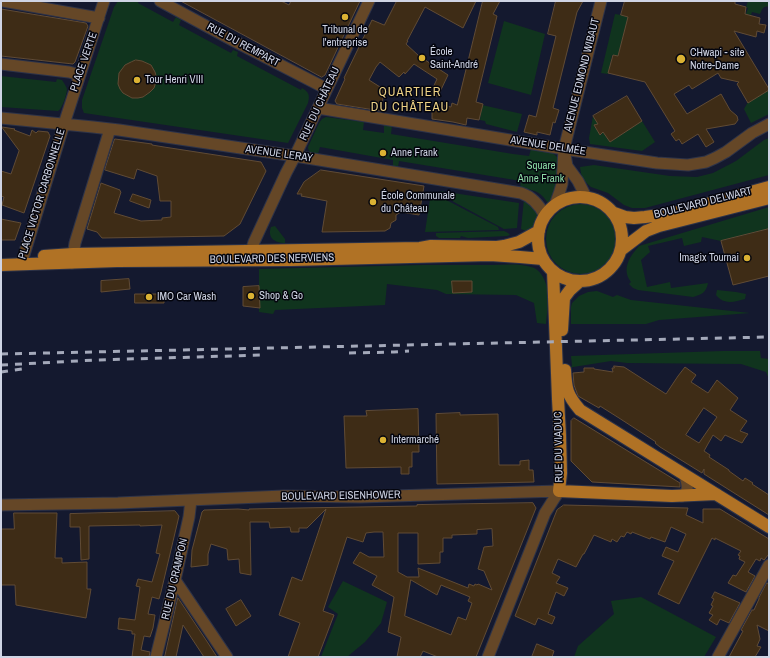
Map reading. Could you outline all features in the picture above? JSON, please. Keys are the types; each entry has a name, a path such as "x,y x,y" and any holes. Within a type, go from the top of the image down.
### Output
{"main road":[{"name":"BOULEVARD DELWART","path":"614,213 625,217 634,218 674,213 769,187"},
{"path":"586,197 598,200 608,206 614,213 621,230 620,250 612,266 603,273 593,278 580,281 571,280 562,277 553,271 543,259 538,241 539,231 545,216 555,205 570,198 586,197"},
{"name":"BOULEVARD DELWART","path":"620,250 646,231 660,226 769,198"},
{"name":"BOULEVARD DES NERVIENS","path":"1,265 21,261 72,258 117,261 420,248 431,246 497,247 515,244 539,231"},
{"name":"BOULEVARD DES NERVIENS","path":"250,255 490,255 543,259"},
{"name":"BOULEVARD DES NERVIENS","path":"1,258 21,261"},
{"name":"RUE DU VIADUC","path":"553,271 561,473 559,491"},
{"name":"RUE DU VIADUC","path":"580,281 564,298 562,326 566,383 570,398 580,410"},
{"path":"559,416 566,411 573,409 580,410 769,527"},
{"name":"BOULEVARD EISENHOWER","path":"559,491 682,496 716,494"}],"street":[{"path":"3,1 99,18"},
{"name":"PLACE VERTE","path":"64,124 104,1"},
{"name":"RUE DU REMPART","path":"160,1 327,89"},
{"name":"RUE DU CHÂTEAU","path":"250,255 283,180 369,1"},
{"name":"AVENUE EDMOND WIBAUT","path":"555,205 562,184 564,149 601,1"},
{"path":"1,64 69,72 80,75"},
{"name":"AVENUE DELMÉE","path":"318,108 564,149 657,163 688,165 697,164 715,158 752,133 769,124"},
{"name":"AVENUE LERAY","path":"1,118 110,129 295,156 524,194 529,196 540,206 545,216"},
{"name":"PLACE VICTOR CARBONNELLE","path":"21,261 64,124"},
{"path":"72,258 77,236 110,129"},
{"name":"AVENUE EDMOND WIBAUT","path":"564,149 567,166 578,181 586,197"},
{"path":"682,496 687,491 686,476"},
{"name":"BOULEVARD EISENHOWER","path":"1,505 559,491"},
{"name":"RUE DU VIADUC","path":"488,657 545,513 559,491"},
{"name":"RUE DU CRAMPON","path":"156,657 190,517 190,500"},
{"path":"718,657 769,565"},
{"path":"175,580 227,657"}],"green space":[{"path":"118,1 138,1 138,3 173,22 176,17 181,20 179,25 231,53 233,50 238,52 237,56 301,90 302,88 306,91 309,96 308,103 288,143 84,113 82,108 82,100 114,7"},
{"path":"748,1 769,1 769,7 764,7 760,14 752,12 751,15 746,14"},
{"path":"615,14 628,17 618,56 612,55 608,74 601,73"},
{"path":"504,21 545,34 531,95 488,83"},
{"path":"1,76 56,82 57,79 62,80 67,89 60,110 1,107"},
{"path":"769,90 769,114 751,123 744,109 748,102"},
{"path":"482,105 522,114 517,132 486,124 485,121 480,120"},
{"path":"593,116 598,124 594,126 601,135 603,132 610,142 642,121 655,142 642,151 590,144 589,138"},
{"name":"Square Anne Frank","path":"326,117 364,122 363,130 384,133 384,125 392,126 391,134 513,154 529,156 531,149 552,152 558,158 560,180 553,199 548,203 536,192 520,188 521,181 399,161 398,167 393,167 393,160 320,147 318,154 311,152 308,147 319,123"},
{"path":"769,138 769,175 645,208 632,208 624,205 608,193 591,187 582,179 580,167 594,165 670,176 697,177 713,173 736,161 764,140"},
{"path":"440,191 519,203 517,228 504,229 454,202"},
{"path":"431,192 498,227 499,230 425,232"},
{"path":"524,199 538,211 537,218 531,230 526,235 526,231 521,229"},
{"path":"581,204 600,210 610,220 616,239 610,258 600,268 581,274 562,268 552,258 546,239 552,220 562,210"},
{"path":"769,207 769,229 721,241 702,237 701,242 684,246 682,238 648,246 650,252 641,260 647,287 670,282 671,288 708,283 705,291 701,294 693,297 638,290 629,284 631,282 627,272 628,263 639,246"},
{"path":"275,226 285,239 285,243 275,241 271,237 271,227"},
{"path":"504,231 510,235 468,238 461,236 460,238 439,238 436,236 436,233"},
{"path":"423,265 516,265 535,268 539,271 546,284 548,302 546,324 537,323 534,303 516,295 446,294 437,290 387,284 385,305 275,310 273,314 259,312 259,269"},
{"path":"717,290 746,294 745,299 733,302 722,300 716,295"},
{"path":"597,291 613,297 617,295 631,300 750,313 659,320 646,324 571,324 572,303 579,296 588,292"},
{"path":"760,351 761,358 769,359 769,379 766,372 741,364 627,363 611,361 567,368 572,366 571,356"},
{"path":"343,581 387,602 381,623 365,642 347,657 321,657 338,614 328,607"},
{"path":"641,597 716,637 704,657 574,657 578,646 614,614 611,601"}],"building":[{"path":"181,1 281,1 289,5 291,1 360,1 325,75 322,77"},
{"path":"397,1 476,1 463,28 425,7 407,41 406,44 419,56 448,75 438,96 430,94 437,79 414,64 405,74 404,72 399,77 380,62 369,80 388,92 383,98 381,111 337,104 335,101 345,79 344,78 372,20 384,25"},
{"path":"483,1 500,1 493,14 497,16 476,102 483,104 479,120 467,118 466,125 432,119 432,111 435,104 451,107 452,103 457,105"},
{"path":"556,1 583,1 577,12 553,108 559,110 555,123 553,122 550,135 537,132 537,135 524,132 529,115 536,117 556,36 548,34"},
{"path":"625,1 735,1 735,4 746,7 745,14 760,18 759,24 766,25 764,33 757,31 756,37 734,31 769,90 748,103 737,84 739,82 721,78 718,73 692,89 689,85 674,94 687,114 721,94 730,110 737,116 738,120 735,124 706,129 714,142 706,147 698,134 682,144 679,139 676,141 671,134 675,131 645,82 608,73 613,55 618,56 628,17 621,15"},
{"path":"1,9 86,23 88,26 75,62 73,64 1,56"},
{"name":"Tour Henri VIII","path":"136,60 151,65 155,72 156,82 154,88 143,97 132,98 123,93 120,89 118,84 119,73 125,65"},
{"path":"627,96 642,121 610,142 603,132 600,135 594,125 598,124 593,116"},
{"path":"2,127 15,129 14,130 30,136 32,130 36,133 38,131 48,132 50,136 24,213 2,205 4,197 1,196 1,171 11,174 19,151"},
{"path":"115,139 261,162 266,171 240,224 224,236 102,238 97,232 87,229 101,183 120,190 121,192 114,213 141,221 162,220 162,218 171,217 171,201 160,201 157,176 137,169 134,179 105,170"},
{"name":"École Communale du Château","path":"321,170 424,186 419,215 401,212 396,215 396,220 391,223 390,228 385,231 322,232 327,201 297,194 304,182"},
{"path":"133,194 151,200 149,208 130,201"},
{"path":"1,219 21,223 15,240 1,240"},
{"name":"Imagix Tournai","path":"769,229 769,276 733,285 721,241"},
{"path":"129,279 130,289 101,292 101,281"},
{"path":"452,281 472,281 472,292 453,293"},
{"name":"Shop & Go","path":"259,286 260,308 243,306 243,287"},
{"name":"IMO Car Wash","path":"135,294 164,294 164,303 135,303"},
{"path":"614,366 624,367 666,394 685,367 696,375 691,382 708,393 717,380 738,398 730,410 747,421 740,431 748,434 742,443 725,435 721,441 713,435 704,451 710,455 709,457 743,481 745,478 769,495 769,515 704,474 704,469 702,473 660,447 655,443 656,442 600,406 599,408 578,396 574,385 573,373 584,372 584,368 594,368 613,372 612,368 614,368","holes":["704,408 717,417 699,443 686,435"]},
{"path":"418,409 419,452 412,452 412,467 409,467 409,474 401,474 401,467 346,468 344,416 367,416 366,411"},
{"path":"460,413 460,415 498,414 499,465 520,465 520,461 529,460 529,470 533,470 534,482 437,484 436,414"},
{"path":"574,418 680,483 680,487 592,482 571,461 571,421"},
{"path":"533,503 536,508 476,657 438,657 423,651 420,657 397,657 401,637 388,632 394,597 372,585 377,576 353,563 360,552 369,557 384,557 383,532 374,532 366,533 363,542 347,537 323,611 334,615 318,657 288,657 300,623 279,615 292,577 302,581 326,509 307,528 299,528 299,532 291,532 290,527 270,528 269,522 250,522 251,575 240,573 239,559 228,560 227,549 211,544 208,554 208,565 191,567 192,550 202,512 204,510","holes":["492,529 493,546 484,547 478,569 484,571 492,590 478,584 475,584 474,586 469,584 468,588 418,568 419,577 407,577 398,572 398,533 418,533 418,564 440,563 440,552 443,552 443,538 452,538 452,535 477,534 477,530","411,580 437,595 441,585 470,597 468,601 472,603 466,620 458,617 451,635 405,616"]},
{"path":"564,505 688,508 686,515 703,523 703,509 720,509 769,539 769,554 764,560 761,558 760,561 756,559 748,572 755,576 746,592 728,583 733,575 736,576 745,562 739,559 740,556 738,555 741,551 715,538 715,540 712,538 679,604 658,594 674,561 662,556 666,547 678,552 686,534 671,527 665,542 651,537 650,539 632,532 631,534 627,532 624,537 621,536 617,542 612,539 611,542 594,535 576,567 558,559 552,573 560,577 556,583 568,588 564,596 556,592 548,614 555,617 552,624 538,618 535,625 515,616 557,510"},
{"path":"175,511 179,516 161,592 159,599 152,597 148,614 155,615 153,628 150,637 144,636 141,650 150,652 149,657 132,657 135,634 132,634 132,631 118,629 119,618 135,620 140,587 136,586 138,579 152,582 160,554 156,553 162,525 89,526 89,559 81,560 80,527 70,527 70,514"},
{"path":"14,513 57,513 55,558 62,558 62,563 87,562 87,589 91,589 86,618 16,605 15,585 1,585 1,529 14,529"},
{"path":"767,583 769,584 769,631 757,625 760,639 757,646 761,647 755,657 729,657 743,631 741,630 752,610 754,610"},
{"path":"715,592 740,603 729,623 720,619 717,625 709,620 713,615 709,613 713,606 711,605 714,599 712,598"},
{"path":"178,598 217,657 204,657 183,625 176,657 165,657"},
{"path":"241,600 251,616 236,626 226,609"},
{"path":"537,644 554,651 552,657 532,657"}],"railway":[{"path":"1,354 769,337"},
{"path":"349,353 409,351"},
{"path":"1,365 95,360 263,355"},
{"path":"1,372 22,369"}],"place":[{"name":"Tribunal de l'entreprise","path":"345,17"},
{"name":"École Saint-André","path":"422,58"},
{"name":"CHwapi - site Notre-Dame","path":"681,59"},
{"name":"Tour Henri VIII","path":"137,80"},
{"name":"Anne Frank","path":"383,153"},
{"name":"École Communale du Château","path":"373,202"},
{"name":"Imagix Tournai","path":"747,258"},
{"name":"Shop & Go","path":"251,296"},
{"name":"IMO Car Wash","path":"149,297"},
{"name":"Intermarché","path":"383,440"}],"district":[{"name":"QUARTIER DU CHÂTEAU","path":"410,100"}]}
